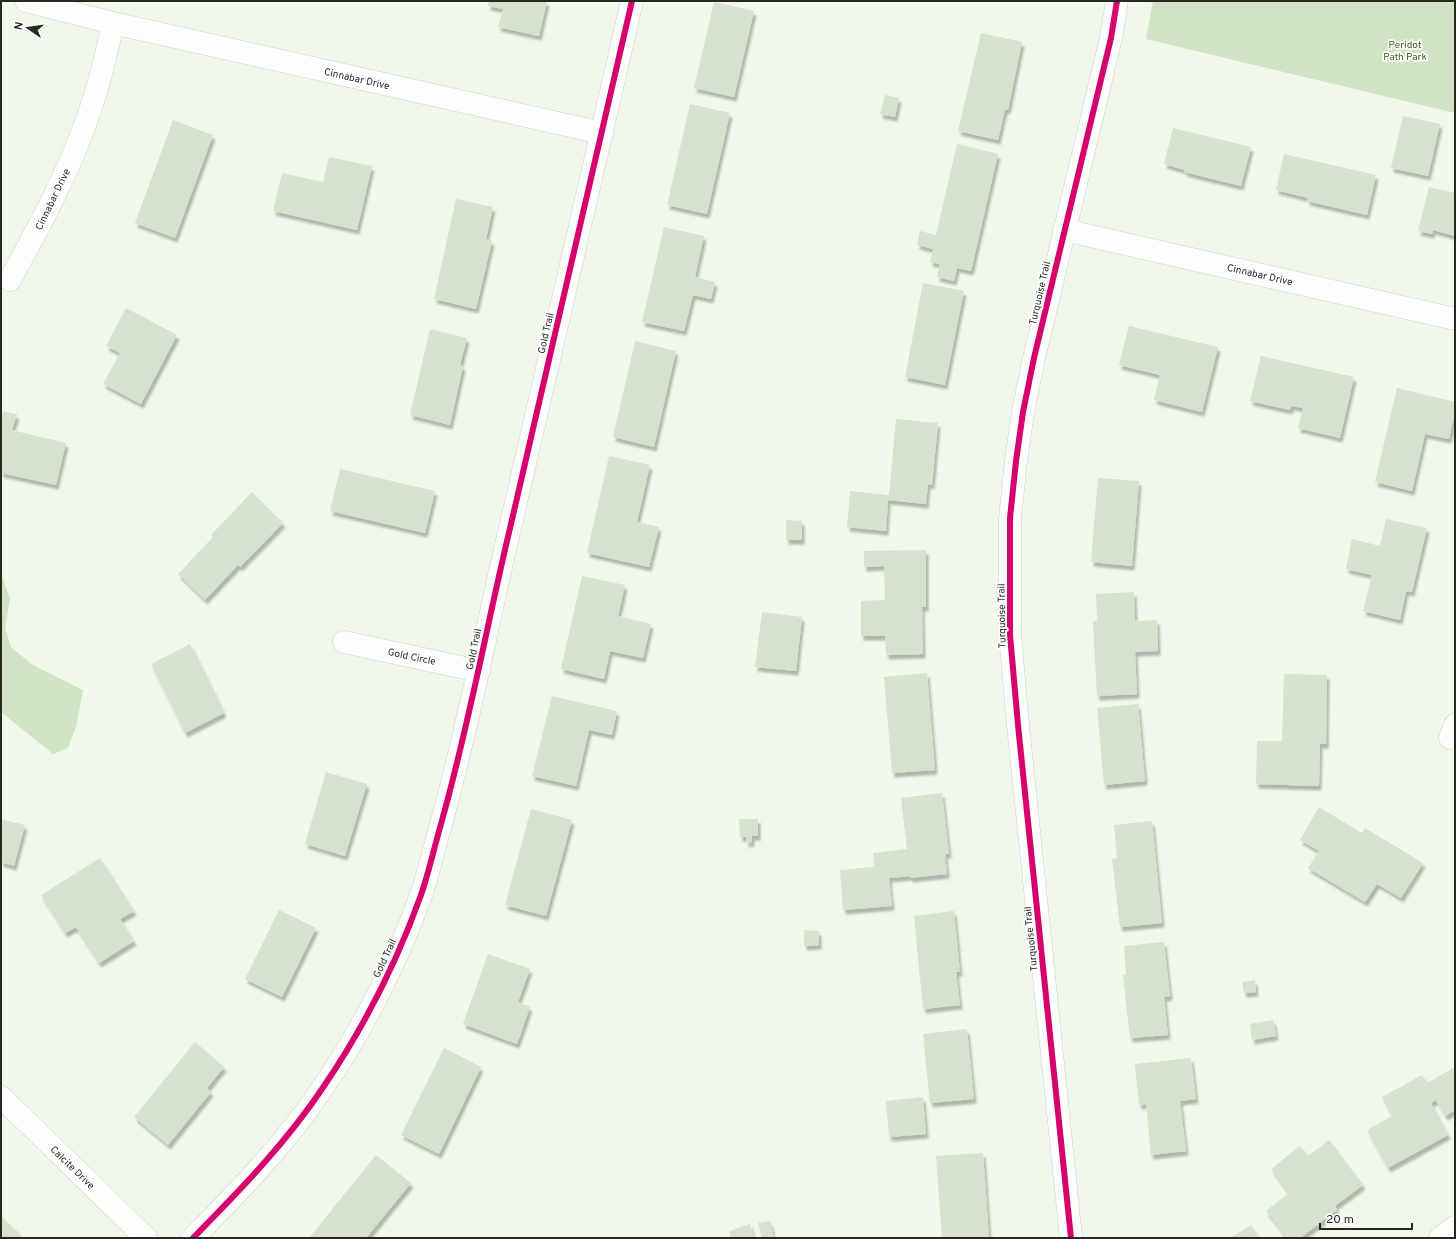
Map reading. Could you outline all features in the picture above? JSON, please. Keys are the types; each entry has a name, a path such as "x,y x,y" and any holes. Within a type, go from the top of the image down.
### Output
{"street":[{"name":"Cinnabar Drive","path":"26,1 113,23 602,133"},
{"name":"Gold Trail","path":"193,1238 276,1151 301,1120 324,1087 368,1014 406,934 422,892 451,789 479,670 505,547 632,1"},
{"name":"Turquoise Trail","path":"1071,1238 1010,635 1010,518 1023,412 1034,358 1111,38 1117,1"},
{"name":"Cinnabar Drive","path":"10,280 46,214 82,134 104,63 113,23"},
{"name":"Cinnabar Drive","path":"1064,230 1455,319"},
{"name":"Gold Circle","path":"344,642 479,670"},
{"name":"Calcite Drive","path":"1,1097 146,1238"},
{"path":"1440,1238 1455,1227"}],"green space":[{"name":"Peridot Path Park","path":"1153,1 1455,1 1455,113 1146,39"},
{"path":"1,573 10,599 5,628 11,647 33,665 83,690 77,723 68,748 53,754 1,712"}],"building":[{"path":"489,1 547,1 539,36 498,27 503,9 488,6"},
{"path":"714,2 754,11 734,97 694,88"},
{"path":"981,33 1022,42 1008,110 1005,109 998,140 958,131"},
{"path":"885,95 899,98 895,117 880,114"},
{"path":"690,104 730,113 707,214 667,205"},
{"path":"1403,116 1440,124 1428,176 1391,168"},
{"path":"173,120 213,135 175,238 135,223"},
{"path":"1173,128 1251,147 1241,186 1184,172 1185,170 1164,164"},
{"path":"957,144 998,154 971,271 957,268 954,281 937,277 940,264 930,262 933,249 917,245 920,231 936,235"},
{"path":"1284,154 1376,175 1367,215 1307,201 1308,198 1276,190"},
{"path":"329,157 372,166 357,230 273,211 282,173 323,182"},
{"path":"1429,187 1455,193 1455,236 1433,230 1432,234 1418,231"},
{"path":"456,199 493,207 486,239 492,241 476,309 434,299"},
{"path":"664,227 704,236 695,277 715,282 711,299 693,295 684,331 642,322"},
{"path":"923,283 964,291 945,385 905,377"},
{"path":"126,308 177,335 141,404 103,384 120,353 106,346"},
{"path":"1129,326 1218,347 1202,412 1154,400 1160,375 1119,365"},
{"path":"430,329 467,338 460,365 463,366 450,425 410,415"},
{"path":"635,341 676,351 654,447 613,437"},
{"path":"1261,356 1354,377 1340,438 1298,428 1303,408 1291,406 1290,410 1250,401"},
{"path":"1397,388 1455,402 1455,412 1449,439 1425,434 1412,491 1375,482"},
{"path":"1,411 17,414 12,430 66,443 56,485 1,473"},
{"path":"896,419 938,423 932,485 928,484 926,504 888,500 886,531 847,527 850,491 889,495"},
{"path":"609,456 650,465 637,522 659,527 649,567 587,553"},
{"path":"340,469 435,491 425,533 330,511"},
{"path":"1098,478 1139,481 1132,566 1091,562"},
{"path":"252,492 283,523 240,567 238,565 205,600 178,574 213,537 211,535"},
{"path":"1386,519 1427,528 1412,592 1406,591 1400,620 1363,611 1372,575 1346,569 1352,539 1380,546"},
{"path":"786,520 802,521 802,540 786,540"},
{"path":"926,550 926,607 922,607 923,654 886,655 885,636 861,636 861,601 885,600 884,566 864,567 864,551"},
{"path":"582,576 625,585 618,616 651,624 643,658 610,651 604,679 561,669"},
{"path":"1134,592 1135,621 1157,620 1158,651 1135,652 1137,694 1097,696 1093,621 1097,621 1096,594"},
{"path":"762,612 802,617 796,671 755,667"},
{"path":"190,644 224,713 185,733 151,664"},
{"path":"927,673 935,770 892,773 884,677"},
{"path":"1284,674 1327,675 1326,744 1320,744 1319,786 1256,784 1257,741 1282,741"},
{"path":"552,696 617,711 612,735 589,730 576,786 532,776"},
{"path":"1138,704 1145,781 1104,785 1097,708"},
{"path":"326,772 367,784 345,856 305,844"},
{"path":"942,793 949,854 945,854 947,874 910,878 910,876 889,878 892,906 843,910 840,870 874,867 873,853 907,849 901,798"},
{"path":"1319,807 1362,833 1365,828 1423,863 1401,898 1377,884 1365,902 1308,868 1319,851 1300,840"},
{"path":"531,809 572,820 546,916 505,905"},
{"path":"1,819 25,825 14,866 1,862"},
{"path":"739,819 758,819 758,836 752,836 752,842 746,843 746,837 740,837"},
{"path":"1152,821 1162,923 1120,927 1112,859 1117,858 1114,825"},
{"path":"100,858 134,911 120,919 134,941 99,963 76,927 65,933 41,895"},
{"path":"279,910 316,928 282,997 245,979"},
{"path":"954,911 960,972 956,972 960,1005 923,1009 914,916"},
{"path":"804,930 819,931 819,945 804,946"},
{"path":"1164,942 1170,996 1164,997 1168,1035 1130,1038 1123,975 1126,975 1124,946"},
{"path":"488,954 530,969 518,1002 530,1007 517,1044 463,1024"},
{"path":"1255,980 1256,992 1244,993 1242,982"},
{"path":"1273,1020 1276,1036 1252,1040 1250,1024"},
{"path":"967,1029 974,1099 930,1103 923,1034"},
{"path":"195,1042 224,1067 207,1088 211,1092 168,1145 134,1117"},
{"path":"444,1048 481,1067 439,1154 401,1135"},
{"path":"1191,1058 1196,1099 1180,1101 1186,1151 1151,1155 1146,1104 1139,1105 1135,1064"},
{"path":"1455,1067 1455,1110 1445,1116 1436,1100 1431,1103 1448,1135 1388,1168 1367,1130 1392,1116 1382,1097 1422,1075 1427,1083"},
{"path":"923,1097 926,1134 889,1137 886,1101"},
{"path":"1329,1140 1363,1185 1335,1206 1337,1210 1300,1238 1287,1238 1266,1211 1289,1193 1271,1169 1300,1146 1308,1156"},
{"path":"983,1153 989,1238 942,1238 936,1156"},
{"path":"376,1155 411,1183 366,1238 309,1238"},
{"path":"1,1216 24,1238 1,1238"},
{"path":"770,1221 774,1238 762,1238 758,1223"},
{"path":"750,1224 754,1238 731,1238 729,1231"},
{"path":"1251,1225 1259,1238 1230,1238"}],"cycle path":[{"path":"193,1238 245,1184 295,1127 339,1064 378,994 412,920 421,895 451,787 478,674 502,562 632,1"},
{"path":"1071,1238 1010,635 1010,518 1023,412 1034,358 1111,38 1117,1"}]}
